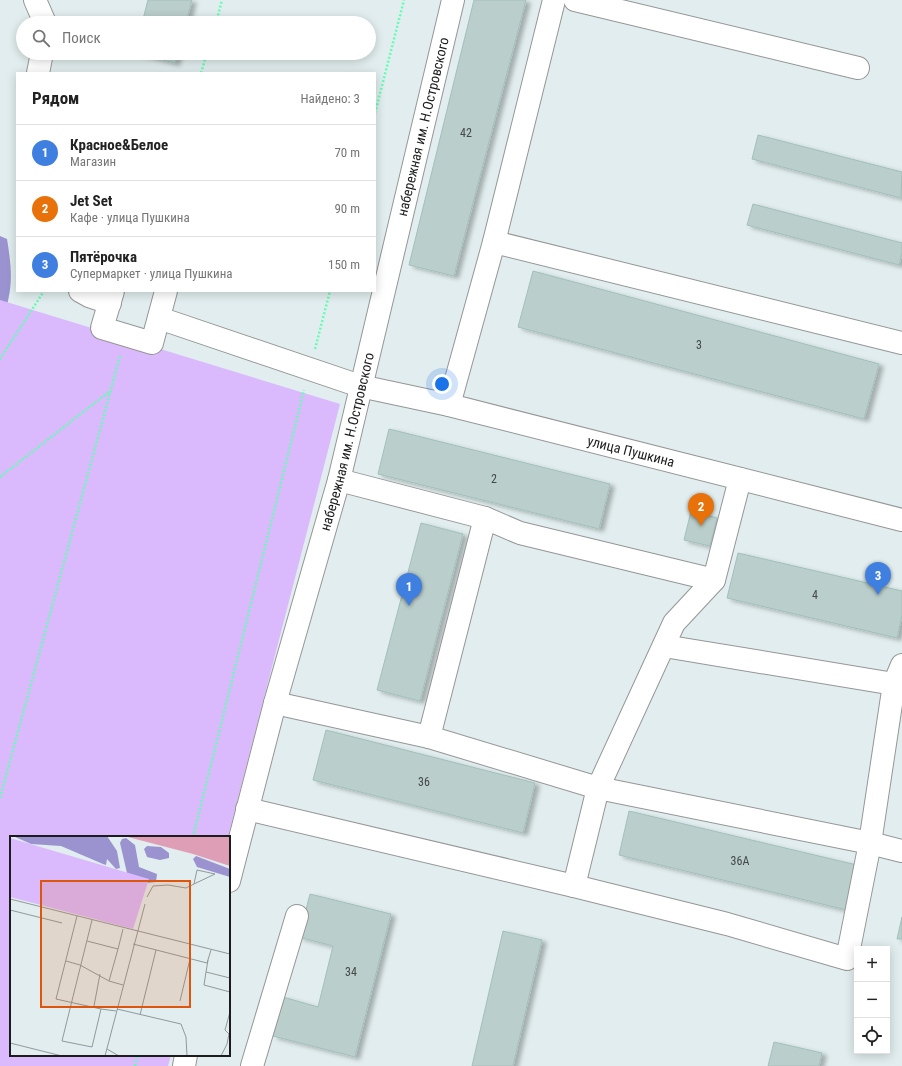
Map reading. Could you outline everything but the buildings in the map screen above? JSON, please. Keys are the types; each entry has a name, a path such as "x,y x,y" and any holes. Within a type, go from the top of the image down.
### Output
{"street":[{"path":"35,0 42,16"},
{"name":"набережная им. Н.Островского","path":"230,877 275,703 339,480 360,386 453,0"},
{"path":"449,405 494,242 554,0"},
{"path":"576,0 858,68"},
{"path":"38,72 41,60"},
{"path":"494,242 902,343"},
{"path":"82,292 89,296 112,297 102,328 152,343 166,292"},
{"name":"улица Пушкина","path":"159,318 360,386 449,405 902,520"},
{"path":"574,886 598,788 674,623 714,580 740,479"},
{"path":"339,480 485,518 520,533 714,580"},
{"path":"429,737 485,518"},
{"path":"247,809 574,886 727,924 847,959 870,843 898,674 664,646"},
{"path":"275,703 429,737 598,788 870,843 902,851"},
{"path":"252,1066 297,916"},
{"path":"184,1066 186,1056"}],"path":[{"path":"218,16 222,0"},
{"path":"376,109 404,0"},
{"path":"201,72 205,60"},
{"path":"0,360 43,292"},
{"path":"192,836 330,292"},
{"path":"0,798 126,335"},
{"path":"0,476 110,391"},
{"path":"135,1066 138,1056"}],"shaded area":[{"path":"0,236 7,239 11,283 10,293 0,327"},
{"path":"0,300 340,404 228,836 10,836 10,1056 171,1056 168,1066 0,1066"}],"place":[{"name":"Jet Set","path":"701,526"},
{"name":"Пятёрочка","path":"878,595"},
{"name":"Красное&Белое","path":"409,606"}]}
